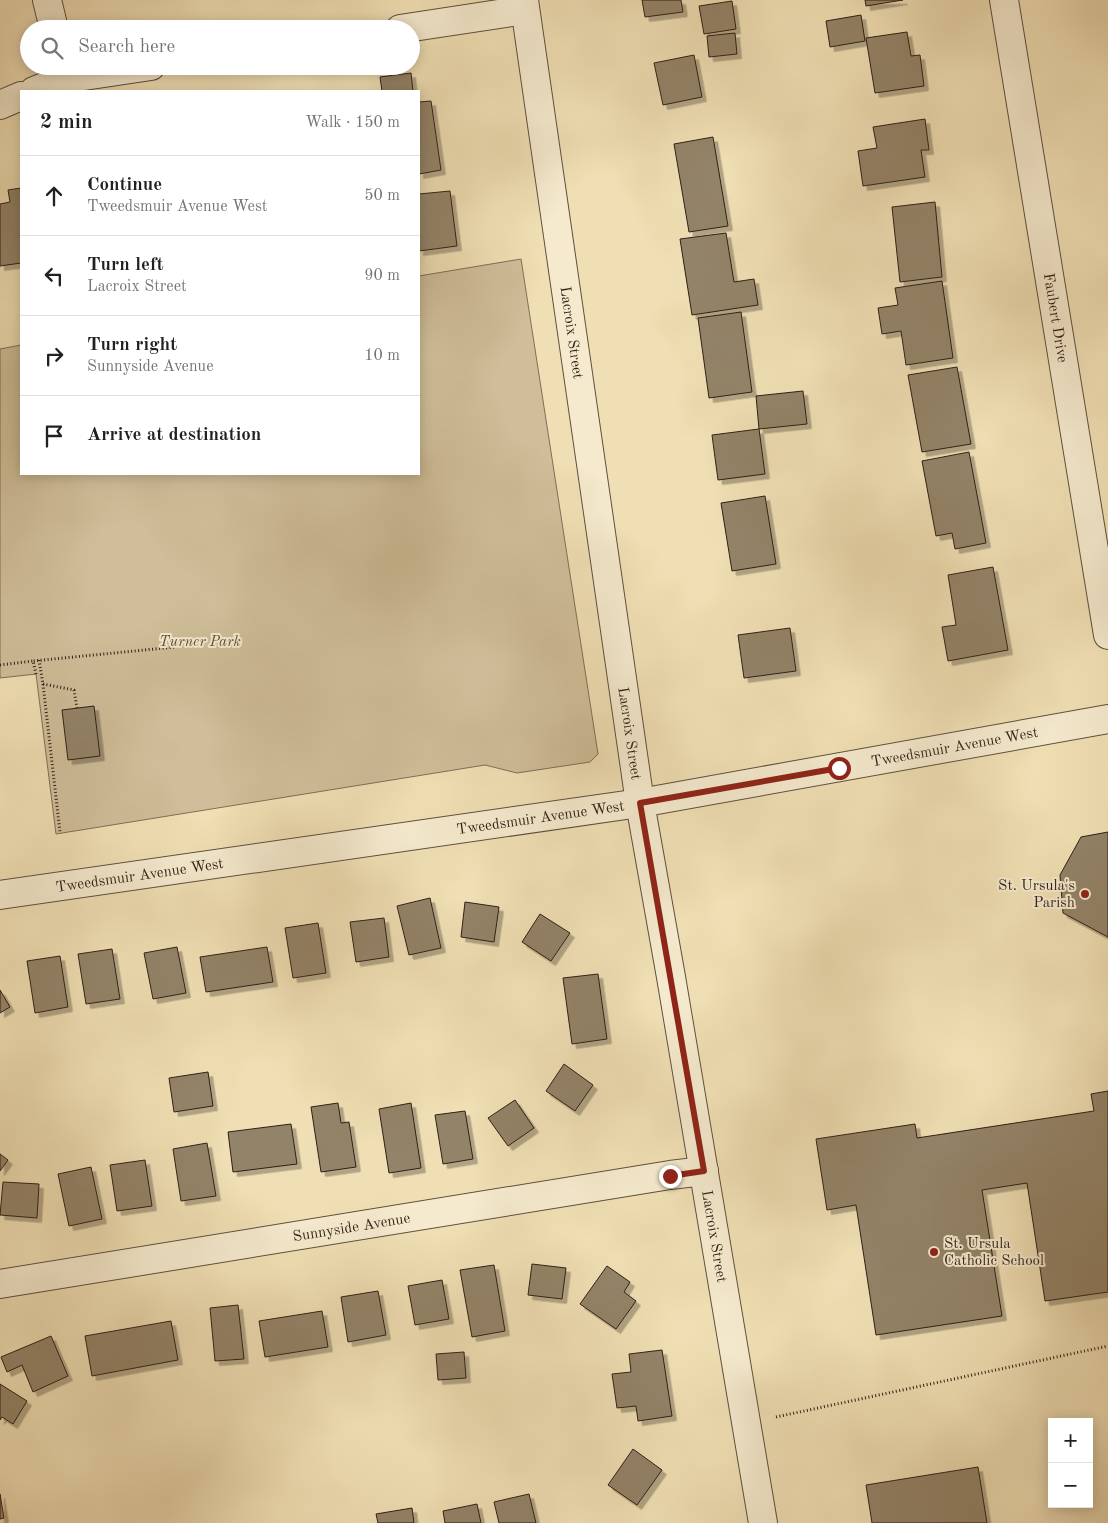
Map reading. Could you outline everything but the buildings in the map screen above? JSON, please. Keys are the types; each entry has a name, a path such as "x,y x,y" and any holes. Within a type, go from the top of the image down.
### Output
{"street":[{"path":"47,0 52,20"},
{"name":"Faubert Drive","path":"1004,0 1108,635"},
{"path":"420,25 525,5"},
{"name":"Lacroix Street","path":"525,5 640,803 763,1523"},
{"path":"36,90 60,75"},
{"path":"0,105 20,96"},
{"name":"Tweedsmuir Avenue West","path":"0,895 640,803 1108,719"},
{"name":"Sunnyside Avenue","path":"0,1284 704,1171"}],"path":[{"path":"0,665 175,647"},
{"path":"39,660 60,832"},
{"path":"34,661 36,674"},
{"path":"43,684 74,690 77,708"},
{"path":"776,1417 1108,1346"}],"green space":[{"name":"Turner Park","path":"521,259 598,754 590,762 517,773 485,765 56,834 36,674 0,678 0,349 20,345 20,475 420,475 420,276"}],"place":[{"name":"St. Ursula's Parish","path":"1085,894"},
{"name":"St. Ursula Catholic School","path":"934,1252"}],"route":[{"path":"670,1176 704,1171 640,803 839,768"}]}
